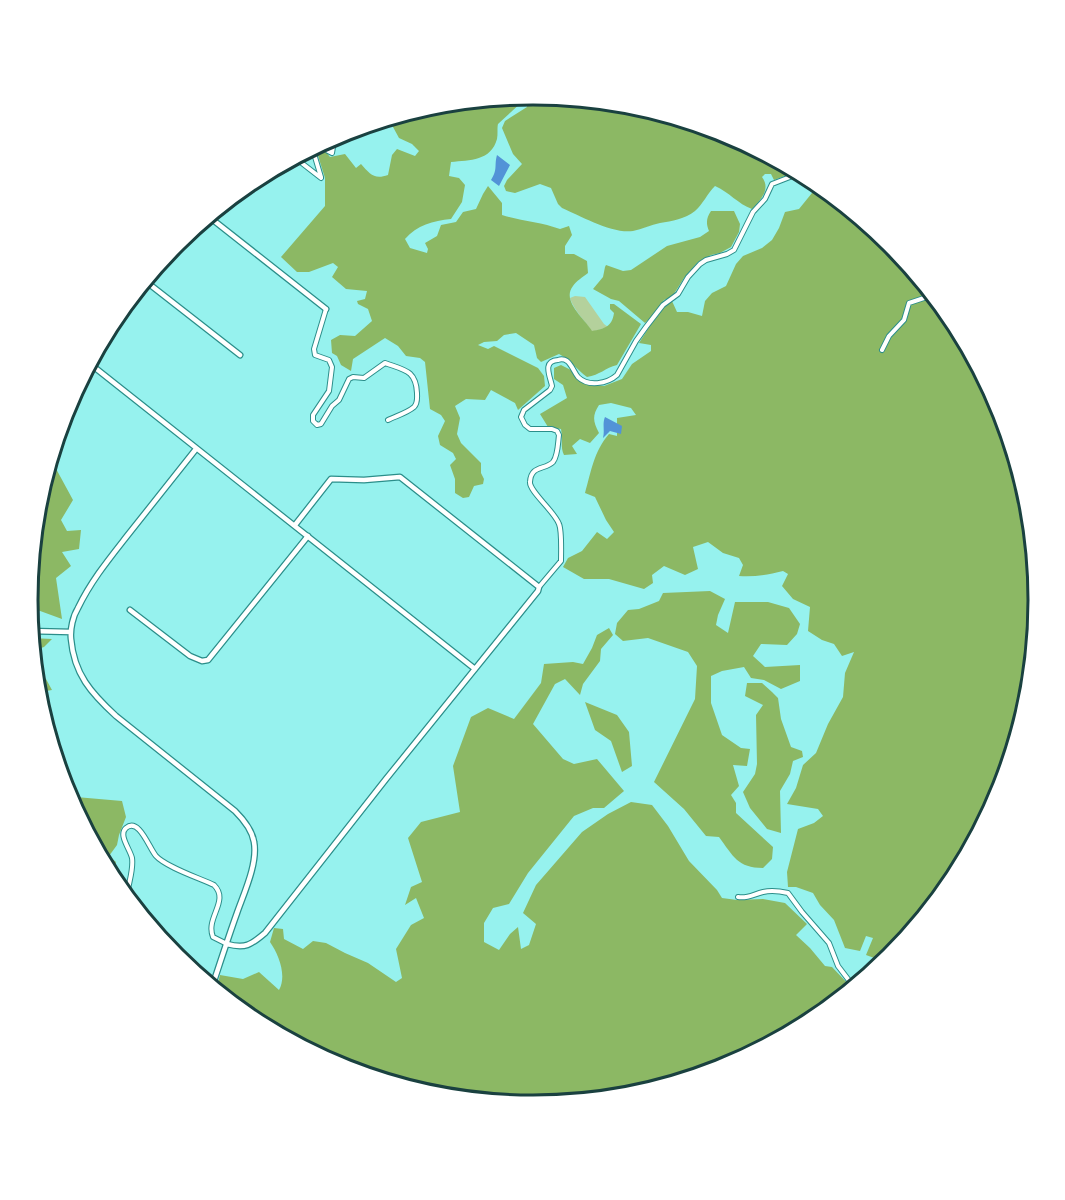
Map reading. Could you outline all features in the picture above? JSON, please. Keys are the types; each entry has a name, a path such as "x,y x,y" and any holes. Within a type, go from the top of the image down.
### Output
{"street":[{"path":"301,163 321,178 315,156"},
{"path":"129,886 132,863 123,832 132,825 140,829 151,850 159,859 214,885 219,890 221,896 211,927 213,937 227,944 244,947 255,942 265,933 538,591 538,587 561,561 559,524 530,486 534,472 555,460 559,435 552,429 530,429 521,417 524,410 550,390 552,386 548,365 551,361 564,360 585,382 605,382 613,379 641,334 663,305 678,294 688,277 700,264 734,250 753,212 765,200 772,184 790,177"},
{"path":"214,221 326,309 314,349 315,355 329,360 332,367 329,391 314,415 313,421 317,425 321,424 332,406 339,400 350,379 364,378 385,363 406,371 417,382 418,401 415,406 388,420"},
{"path":"151,285 240,355"},
{"path":"882,350 889,336 904,320 909,303 924,298"},
{"path":"96,368 475,669"},
{"path":"196,449 88,589 76,610 71,632 73,655 81,675 100,701 220,798 246,822 254,842 254,855 246,888 215,979"},
{"path":"295,525 331,479 364,480 400,477 538,587"},
{"path":"130,610 190,656 202,661 208,660 308,536"},
{"path":"39,632 71,632"},
{"path":"738,897 746,898 775,890 788,892 829,943 838,966 849,980"}],"green space":[{"path":"518,105 498,124 497,139 490,152 479,158 451,162 449,176 459,178 465,185 462,202 451,219 426,224 415,230 405,239 410,248 427,253 425,243 437,236 441,225 456,222 463,212 476,209 488,186 502,203 502,215 560,229 569,226 572,235 565,246 565,254 574,254 587,261 588,273 574,284 570,298 575,310 592,331 604,328 611,321 614,313 610,309 610,304 614,304 641,324 617,365 587,377 559,354 541,362 537,358 534,345 516,333 504,335 497,341 478,345 488,349 494,346 538,368 544,376 545,386 518,410 515,403 491,390 485,400 466,399 455,406 460,418 457,434 461,443 481,463 481,473 484,479 483,484 474,486 469,497 463,498 455,493 455,479 450,465 456,459 453,453 440,445 438,436 445,421 441,415 430,409 425,362 420,358 406,356 398,346 385,338 353,359 351,371 341,365 337,356 332,353 331,340 340,335 355,336 372,321 368,309 358,304 357,301 365,299 367,291 346,289 332,277 338,267 333,263 309,272 297,272 281,257 325,206 325,178 318,154 325,151 330,157 345,154 356,168 361,164 373,175 379,177 388,175 392,155 397,149 415,156 419,151 412,144 399,138 393,127 404,122 468,109"},
{"path":"532,105 597,109 661,122 722,143 787,175 774,180 771,174 765,174 762,177 766,186 764,194 752,209 715,186 698,208 687,216 633,231 616,230 562,208 551,188 540,184 515,193 506,191 504,186 507,180 522,164 513,154 502,128 505,121"},
{"path":"812,191 834,207 883,250 925,299 961,353 990,411 1011,472 1023,535 1026,568 1028,600 1018,697 1011,728 990,789 961,848 944,875 905,926 874,958 866,955 873,938 866,936 860,951 845,948 834,920 820,905 813,893 796,887 788,887 787,872 798,829 814,823 823,816 818,809 787,804 796,788 803,765 816,753 843,697 845,673 854,652 842,656 834,644 808,631 810,607 793,599 782,586 788,574 783,571 739,576 743,565 739,558 723,553 708,542 693,547 698,569 685,575 664,566 652,575 653,583 644,589 609,579 584,579 563,567 568,558 582,551 597,532 607,539 614,532 595,497 585,493 600,447 609,434 617,436 617,418 636,415 631,408 611,403 599,405 594,419 599,433 590,443 580,439 572,446 577,454 564,455 561,429 548,427 540,414 567,398 563,385 554,379 554,368 561,365 571,370 578,379 586,384 604,386 622,379 632,364 651,351 651,345 639,343 667,304 672,301 677,312 702,316 705,301 712,293 726,286 736,264 743,256 762,248 772,240 785,212 799,209"},
{"path":"711,211 734,211 740,224 739,232 731,247 698,262 672,297 664,300 645,323 619,301 593,289 603,277 606,265 623,271 631,270 667,246 700,237 709,231 707,221"},
{"path":"585,297 608,327 592,332 572,303 570,298"},
{"path":"55,468 73,500 61,520 67,531 81,530 79,549 62,552 71,566 56,578 62,619 38,610 42,535"},
{"path":"710,591 725,599 716,625 728,633 735,602 768,602 789,608 800,624 797,634 787,645 761,644 753,656 765,667 800,665 800,681 781,689 764,680 751,678 744,667 722,671 711,676 711,703 722,735 741,748 750,749 747,766 733,765 739,786 731,795 736,803 736,813 773,847 772,859 763,868 742,863 732,855 719,837 706,836 684,809 654,782 695,699 697,666 688,652 648,638 623,641 615,634 617,623 628,610 639,609 659,601 663,593"},
{"path":"609,628 613,635 601,649 600,661 583,684 580,695 565,679 555,684 533,724 563,759 574,764 597,759 624,791 604,808 593,808 574,816 528,873 509,904 493,908 484,923 484,942 499,950 518,927 521,949 529,945 536,924 523,913 536,885 582,832 631,802 652,805 689,861 722,898 763,899 785,903 807,924 796,935 825,966 832,967 847,982 808,1012 780,1029 692,1069 597,1091 532,1095 468,1091 373,1069 285,1029 257,1012 218,982 220,975 243,979 259,972 279,990 282,978 281,966 270,942 274,928 283,929 284,939 303,949 313,941 326,943 368,963 396,982 402,978 396,949 411,925 424,918 416,898 405,905 411,887 422,882 408,838 421,822 460,812 453,766 471,717 488,708 514,719 541,683 544,664 573,662 583,664 597,635"},
{"path":"40,638 52,639 40,648"},
{"path":"44,677 46,679 52,690 46,691"},
{"path":"747,683 762,683 778,698 781,719 791,747 802,751 803,757 793,761 790,774 780,791 781,833 767,829 750,808 743,792 755,774 757,764 756,715 763,705 745,696"},
{"path":"585,702 617,715 629,732 632,766 622,772 611,741 595,730"},
{"path":"79,797 122,801 126,817 117,845 109,856"}],"water":[{"path":"497,155 510,165 499,186 491,180"},
{"path":"605,417 622,426 621,434 610,431 603,438"}]}
